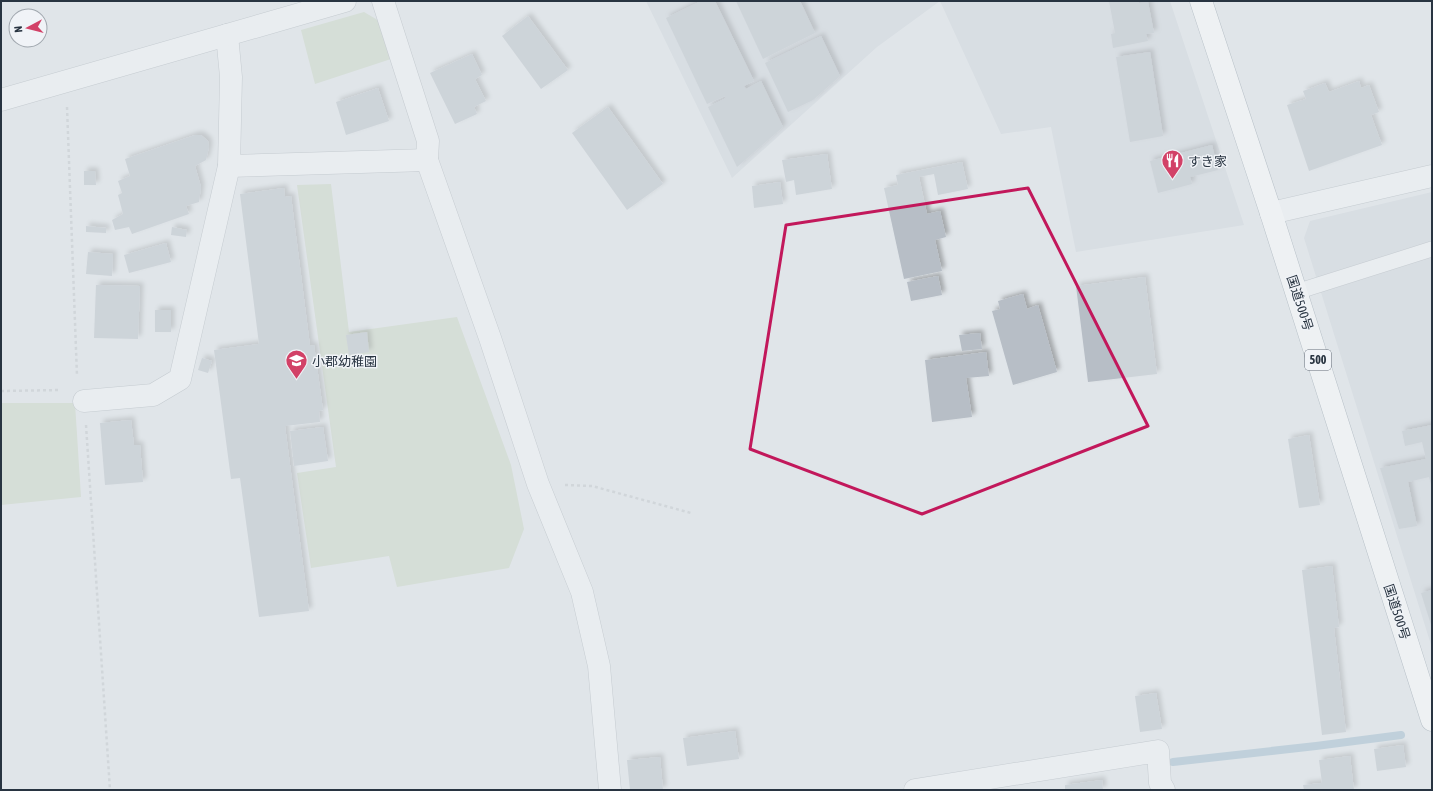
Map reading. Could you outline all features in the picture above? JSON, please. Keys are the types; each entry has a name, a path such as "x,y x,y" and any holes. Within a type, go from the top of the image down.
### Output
{"highway":[{"name":"国道500号","path":"1201,1 1271,213 1432,720"}],"street":[{"path":"1,100 345,1"},
{"path":"383,1 428,141 427,160 490,338 538,484 582,592 599,666 610,790"},
{"path":"81,395 153,395 180,379 229,166 231,77 227,35"},
{"path":"229,166 427,160"},
{"path":"1271,213 1432,176"},
{"path":"915,790 1158,751 1160,783 1164,790"}],"lane":[{"path":"1296,292 1432,249"}],"path":[{"path":"67,81 81,395 110,790"},
{"path":"1,390 81,395"},
{"path":"538,484 592,486 690,513"}],"highlighted area":[{"path":"1028,188 1148,426 922,514 750,449 786,225"}],"shaded area":[{"path":"646,1 940,1 877,47 732,178"},
{"path":"940,1 1170,1 1244,225 1076,252 1051,127 1001,134"},
{"path":"1432,192 1432,648 1304,238 1310,221"}],"green space":[{"path":"364,12 381,22 391,59 315,84 301,30"},
{"path":"331,184 349,332 457,317 511,465 524,529 509,568 397,587 389,556 311,568 297,473 336,467 297,185"},
{"path":"1,403 75,403 81,497 1,505"}],"building":[{"path":"701,1 715,1 754,81 744,86 746,89 761,81 783,127 737,167 708,107 726,98 725,96 707,104 666,18"},
{"path":"736,1 800,1 815,33 763,59"},
{"path":"1109,1 1139,1 1139,3 1148,2 1154,33 1146,34 1148,41 1113,48 1111,34 1115,33"},
{"path":"528,16 568,70 541,89 502,36"},
{"path":"821,36 840,76 813,100 788,112 765,63"},
{"path":"1150,52 1163,136 1130,142 1116,57"},
{"path":"472,54 482,75 475,79 486,101 474,107 477,114 455,124 430,73"},
{"path":"1359,81 1361,88 1369,85 1379,112 1371,115 1382,145 1309,171 1287,105 1306,99 1303,91 1325,83 1329,92"},
{"path":"378,88 389,121 346,135 336,102"},
{"path":"608,107 663,184 627,210 572,133"},
{"path":"195,135 201,135 208,141 209,147 206,160 195,166 201,187 199,202 186,206 189,214 132,234 129,227 115,230 112,220 123,214 118,195 122,193 118,181 130,176 125,159"},
{"path":"1212,145 1218,170 1190,177 1192,184 1158,193 1150,161"},
{"path":"827,154 832,189 796,195 794,180 786,182 782,160"},
{"path":"962,162 968,189 938,195 934,174 919,177 927,214 940,211 946,237 935,240 942,271 904,279 884,188 898,185 896,175"},
{"path":"84,171 95,171 96,185 84,185"},
{"path":"780,182 783,204 754,208 752,186"},
{"path":"284,188 285,197 291,196 310,346 314,345 323,410 319,411 320,422 285,426 309,611 259,617 240,478 231,479 214,350 259,344 240,194"},
{"path":"86,226 106,228 106,233 86,232"},
{"path":"172,227 187,230 186,237 171,235"},
{"path":"166,243 171,262 129,273 124,255"},
{"path":"88,252 113,254 112,276 86,274"},
{"path":"938,276 942,295 911,301 907,282"},
{"path":"1145,277 1157,374 1088,382 1076,286"},
{"path":"96,285 140,286 138,339 94,338"},
{"path":"1023,294 1027,309 1038,305 1057,372 1013,385 992,311 1000,309 998,301"},
{"path":"155,310 171,310 171,332 155,332"},
{"path":"367,332 369,352 349,355 346,335"},
{"path":"980,333 982,349 962,351 959,335"},
{"path":"986,352 989,376 966,378 972,417 932,422 925,360"},
{"path":"202,358 212,361 208,373 198,370"},
{"path":"131,420 134,445 140,445 143,482 105,485 100,423"},
{"path":"1432,425 1432,488 1429,477 1408,482 1417,526 1399,529 1380,468 1426,459 1422,442 1405,446 1402,431"},
{"path":"323,427 328,461 294,466 290,431"},
{"path":"1309,435 1320,505 1299,508 1288,439"},
{"path":"1332,566 1339,627 1334,628 1346,732 1322,735 1302,570"},
{"path":"1432,590 1432,628 1421,593"},
{"path":"1156,693 1162,729 1140,732 1135,696"},
{"path":"735,731 739,759 687,766 683,738"},
{"path":"1403,745 1406,767 1377,771 1374,749"},
{"path":"1350,756 1354,790 1304,790 1303,785 1322,783 1319,760"},
{"path":"660,757 663,790 630,790 627,760"},
{"path":"1102,780 1103,790 1065,790 1065,785"}],"waterway":[{"path":"1173,762 1401,735"}],"place":[{"name":"すき家","path":"1173,180"},
{"name":"小郡幼稚園","path":"296,380"}]}
